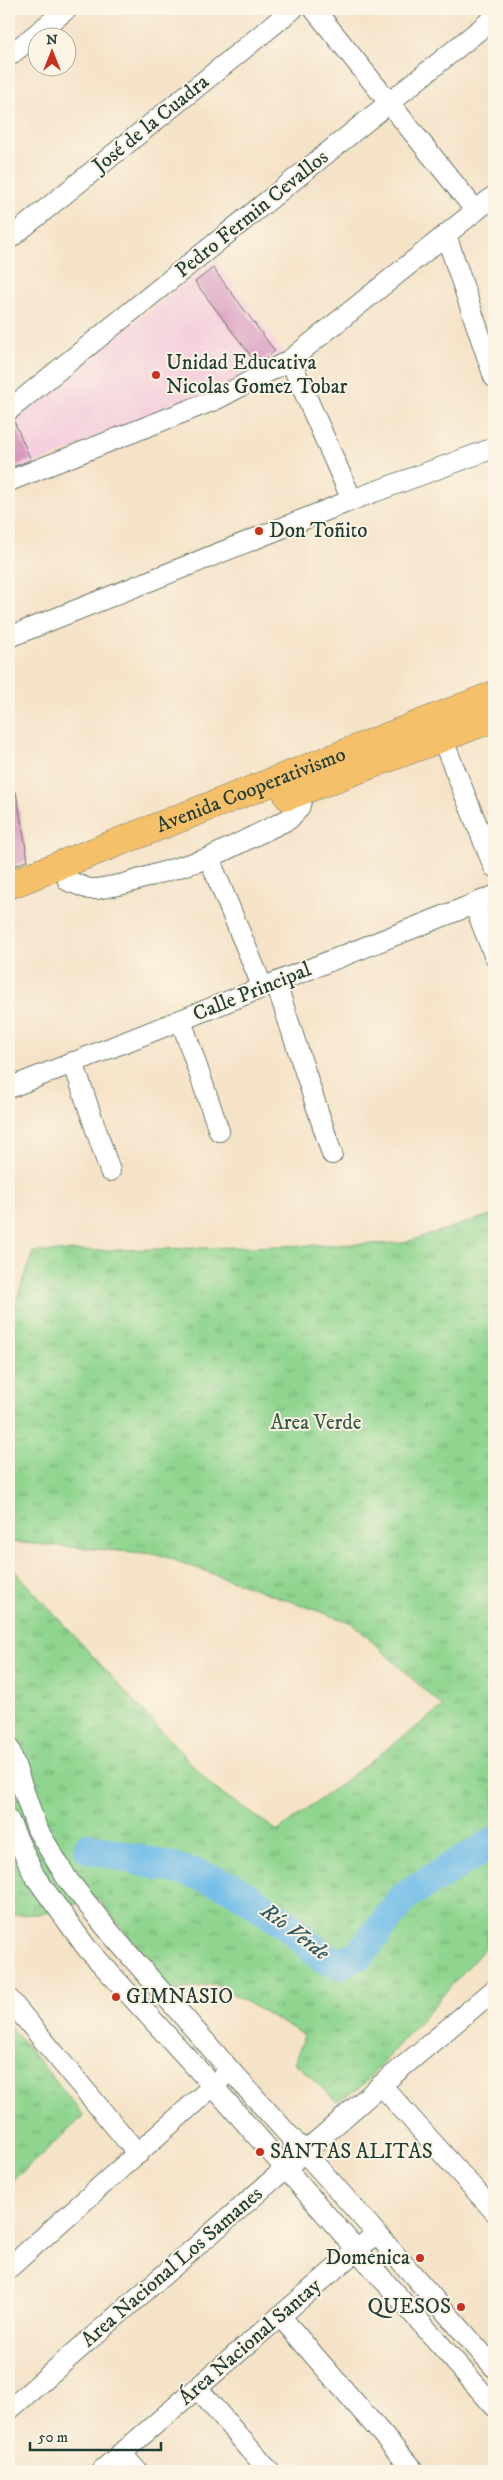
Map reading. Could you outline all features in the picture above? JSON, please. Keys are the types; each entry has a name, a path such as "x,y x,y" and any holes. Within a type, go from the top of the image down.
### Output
{"highway":[{"name":"Avenida Cooperativismo","path":"9,885 494,695"},
{"name":"Avenida Cooperativismo","path":"9,902 494,718"}],"street":[{"path":"9,56 67,9"},
{"name":"José de la Cuadra","path":"9,239 293,9"},
{"path":"314,9 476,211"},
{"name":"Pedro Fermin Cevallos","path":"9,410 390,104 494,18"},
{"path":"9,481 210,402 290,360 494,196"},
{"path":"446,235 494,375"},
{"path":"290,360 352,500"},
{"path":"9,637 352,500 494,448"},
{"path":"442,738 494,867"},
{"path":"68,881 88,889 97,889 124,884 209,858 289,819 299,808 308,789"},
{"path":"209,858 270,985 332,1154"},
{"name":"Calle Principal","path":"9,1088 494,896"},
{"path":"474,904 494,955"},
{"path":"181,1020 219,1131"},
{"path":"73,1062 110,1171"},
{"path":"9,1748 37,1828 68,1880 113,1936 230,2070 491,2356"},
{"path":"9,1821 34,1875 86,1947 213,2086 494,2406"},
{"name":"Area Nacional Los Samanes","path":"9,2410 381,2084 494,1990"},
{"path":"9,1999 138,2154"},
{"path":"9,2268 230,2070"},
{"path":"381,2084 494,2211"},
{"name":"Área Nacional Santay","path":"101,2471 377,2233"},
{"path":"280,2316 414,2471"},
{"path":"197,2388 269,2471"},
{"path":"122,2453 137,2471"}],"shaded area":[{"name":"Unidad Educativa Nicolas Gomez Tobar","path":"215,260 284,353 207,397 9,474 9,420"}],"green space":[{"name":"Area Verde","path":"494,1214 494,1902 485,1948 361,2087 336,2101 295,2063 304,2035 214,1984 172,1991 98,1898 38,1914 9,1915 9,1565 214,1788 278,1831 443,1707 352,1623 157,1554 9,1542 9,1321 33,1252 403,1243"},
{"path":"9,2024 84,2116 9,2184"}],"building":[{"path":"213,268 275,351 257,364 195,282"},
{"path":"14,421 31,460 9,468 9,422"},
{"path":"16,792 28,860 9,868 9,793"}],"waterway":[{"name":"Río Verde","path":"89,1848 193,1873 232,1887 288,1925 322,1957 340,1964 360,1954 406,1895 494,1842"}],"place":[{"name":"Unidad Educativa Nicolas Gomez Tobar","path":"156,375"},
{"name":"Don Toñito","path":"259,531"},
{"name":"GIMNASIO","path":"116,1997"},
{"name":"SANTAS ALITAS","path":"260,2152"},
{"name":"Domenica","path":"420,2258"},
{"name":"QUESOS","path":"461,2307"}]}
